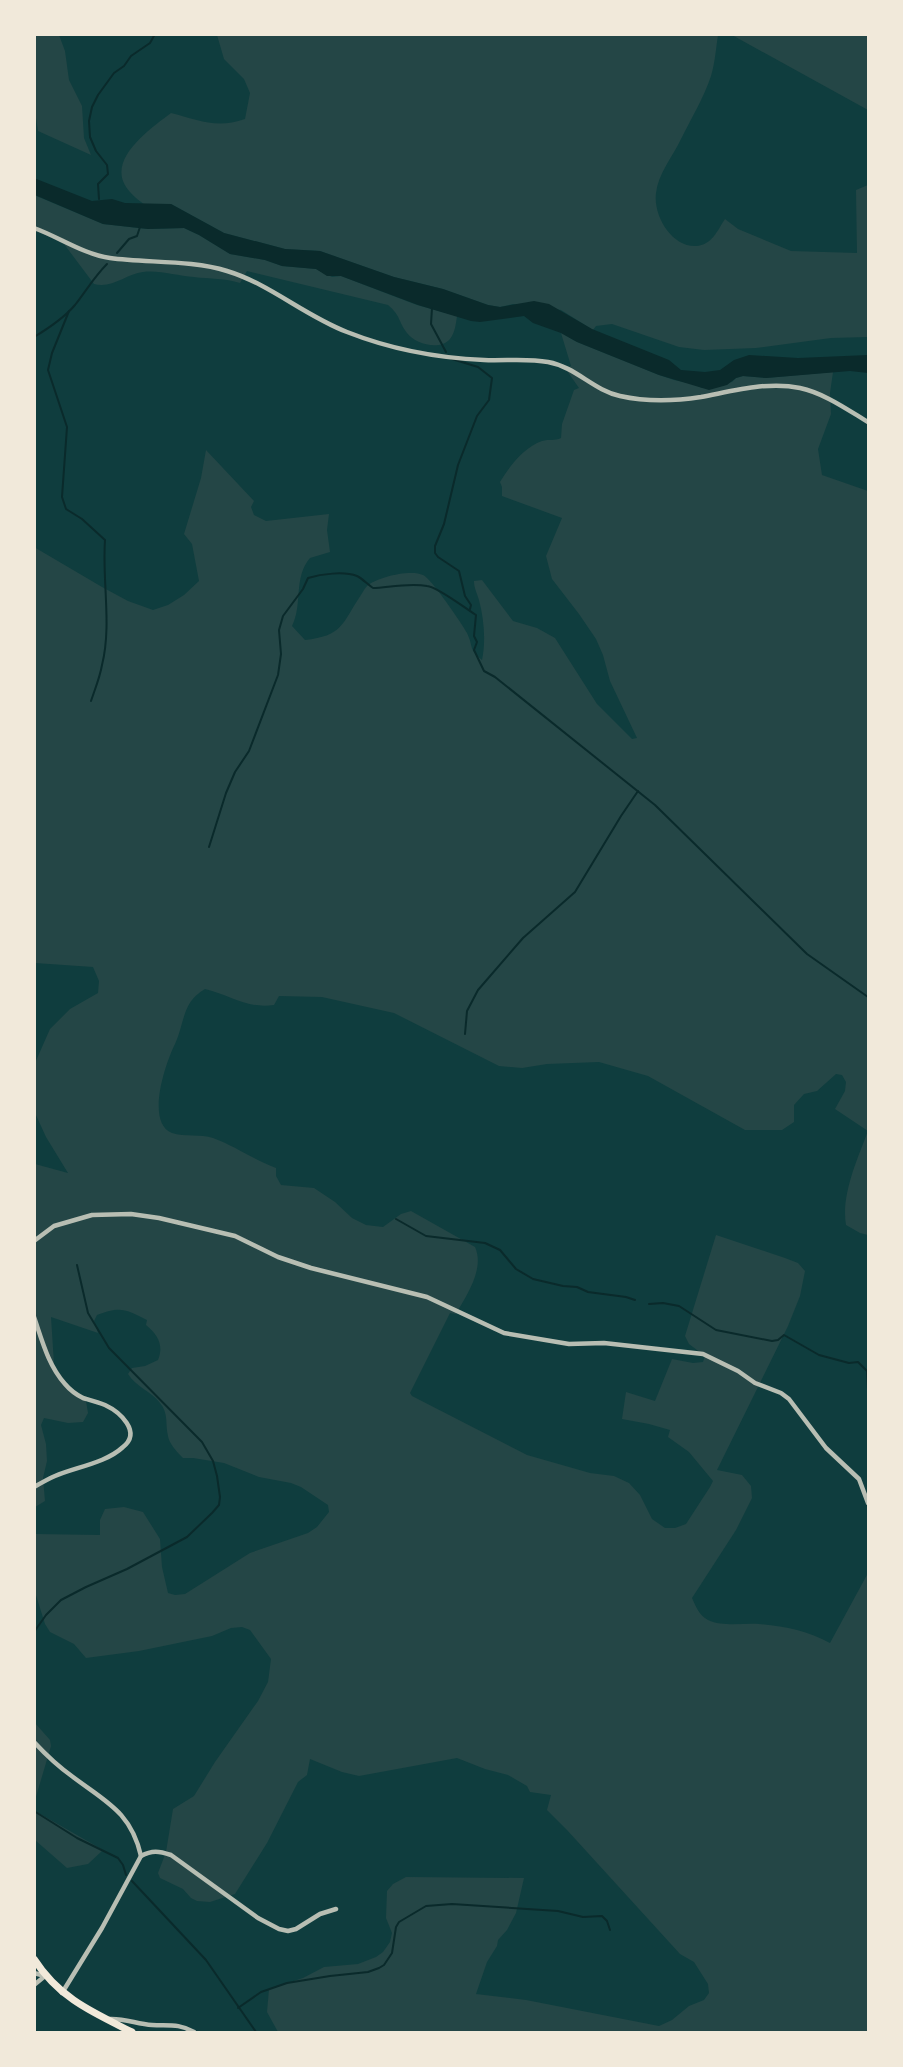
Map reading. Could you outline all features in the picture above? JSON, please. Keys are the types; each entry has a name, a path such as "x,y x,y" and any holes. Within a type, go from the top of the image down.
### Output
{"main road":[{"path":"34,1959 45,1976 62,1993 84,2008 132,2032"}],"street":[{"path":"34,228 107,258 225,270 245,278 345,332 393,346 482,360 549,362 564,366 609,393 640,399 687,399 753,388 782,386 799,388 813,392 868,422"},
{"path":"34,1241 54,1226 92,1215 131,1214 235,1236 278,1257 311,1268 427,1297 479,1322 514,1335 569,1344 604,1343 703,1354 738,1371 755,1383 781,1393 789,1400 826,1448 859,1479 868,1503"},
{"path":"34,1317 43,1347 62,1382 71,1391 116,1412 129,1425 130,1432 126,1445 122,1449 100,1460 54,1476 34,1487"},
{"path":"34,1742 75,1779 122,1814 135,1835 141,1856"},
{"path":"62,1993 102,1928 141,1856 148,1852 157,1850 171,1855 258,1918 279,1929 288,1931 296,1929 320,1914 336,1909"},
{"path":"34,1973 45,1976"},
{"path":"34,1985 45,1976"},
{"path":"106,2019 123,2018 153,2025 177,2025 194,2032"}],"shaded area":[{"path":"34,35 59,35 65,51 69,80 82,106 84,138 91,155 38,131 34,105"},
{"path":"217,35 718,35 714,66 708,84 657,186 656,202 661,220 672,236 687,245 696,246 706,243 714,237 725,219 738,229 791,251 857,253 856,190 868,185 868,337 831,338 756,348 704,350 679,347 612,324 596,326 593,330 561,310 513,304 500,307 488,305 443,289 394,277 320,251 285,249 224,233 171,204 145,205 130,192 123,181 122,169 125,158 141,137 171,113 216,123 245,119 250,93 244,79 224,59"},
{"path":"732,35 868,35 868,110"},
{"path":"34,178 92,201 112,199 125,203 171,204 224,233 285,249 320,251 394,277 443,289 488,305 500,307 534,301 549,304 592,329 669,360 681,370 705,372 720,370 734,360 749,355 798,358 868,355 868,373 850,371 766,378 743,376 727,385 709,390 659,375 533,323 524,316 480,322 471,321 418,305 341,276 327,276 316,269 282,266 265,260 230,254 184,228 148,229 103,224 35,195"},
{"path":"34,195 103,224 148,229 184,228 230,254 265,260 282,266 316,269 332,277 341,276 417,305 457,316 454,331 446,343 428,345 421,343 407,333 395,312 388,305 247,271 240,283 162,272 143,272 107,285 94,284 64,244 35,230"},
{"path":"561,333 577,342 659,375 702,388 732,382 743,376 766,378 833,372 830,393 831,414 818,449 822,475 868,491 868,1131 835,1109 845,1091 846,1082 842,1075 836,1074 817,1091 804,1094 794,1105 794,1122 782,1130 745,1130 648,1076 599,1062 547,1064 522,1068 499,1066 394,1013 322,997 279,996 274,1005 255,1005 205,989 188,1006 167,1064 160,1091 160,1117 164,1127 172,1133 213,1138 276,1168 276,1176 281,1185 314,1188 335,1202 352,1218 366,1225 383,1227 401,1214 411,1211 475,1247 478,1264 473,1282 456,1314 450,1313 410,1393 412,1396 527,1455 590,1473 614,1476 629,1483 640,1495 652,1519 665,1528 675,1528 686,1524 713,1481 689,1452 668,1437 670,1430 622,1419 626,1392 655,1401 672,1359 693,1363 703,1362 705,1356 689,1344 685,1336 716,1235 798,1263 805,1271 800,1296 788,1326 717,1470 742,1475 751,1486 752,1498 736,1530 692,1598 702,1616 714,1622 787,1628 813,1635 830,1643 868,1573 868,2032 278,2032 267,2012 269,1989 303,1978 324,1967 358,1964 383,1952 390,1942 392,1933 386,1918 387,1891 393,1884 406,1877 524,1878 516,1913 487,1962 476,1994 526,2000 659,2026 672,2020 689,2006 704,2000 709,1993 708,1984 694,1962 680,1954 547,1810 551,1795 530,1792 527,1786 508,1775 457,1758 359,1776 310,1759 307,1775 298,1782 267,1843 235,1894 210,1902 191,1898 183,1889 160,1878 158,1873 166,1852 173,1809 194,1796 258,1701 268,1682 271,1659 250,1630 242,1627 231,1628 212,1636 139,1651 86,1658 74,1644 50,1632 45,1624 35,1592 35,1534 100,1535 100,1520 105,1509 124,1507 143,1512 160,1539 162,1567 168,1593 175,1595 185,1594 250,1553 308,1533 317,1527 329,1512 328,1505 291,1483 259,1477 224,1463 183,1458 169,1439 163,1407 128,1374 132,1368 145,1366 158,1360 159,1341 146,1325 147,1320 123,1310 112,1310 97,1315 94,1321 98,1333 51,1317 54,1364 68,1386 86,1401 88,1413 83,1422 68,1423 44,1418 41,1425 46,1444 47,1461 43,1478 45,1501 35,1507 35,1164 68,1173 46,1137 35,1113 35,1063 50,1029 70,1009 98,993 99,981 93,967 35,963 34,547 128,601 153,610 168,605 184,595 199,581 192,544 184,534 201,478 206,450 254,501 251,507 254,515 266,521 329,514 327,530 330,552 310,558 300,583 297,609 292,626 305,640 327,635 340,627 367,586 372,583 394,575 418,573 427,578 453,611 467,633 473,650 482,660 483,622 474,581 482,580 513,621 537,628 555,638 597,704 632,739 637,738 610,681 596,639 552,579 546,556 562,518 502,496 500,482 523,453 542,441 561,438 562,424 574,390 579,388 565,368 571,366"},
{"path":"868,1131 868,1235 846,1225 845,1214 851,1178"},
{"path":"35,1723 50,1740 51,1746 35,1800"},
{"path":"35,1811 103,1850 88,1864 67,1868 35,1840"}],"waterway":[{"path":"99,199 98,184 108,174 107,165 96,151 90,137 89,121 92,107 114,73 124,66 131,56 150,43 155,34"},
{"path":"117,253 129,239 137,236 140,227"},
{"path":"34,337 71,310 107,264"},
{"path":"432,308 431,324 446,352"},
{"path":"69,311 52,353 48,370 67,427 62,497 66,509 82,519 105,540 107,619 105,650 91,701"},
{"path":"452,359 478,367 492,378 489,400 477,416 458,465 444,524 435,546 435,553 438,557 459,571 465,596 471,605 470,609"},
{"path":"209,847 226,793 235,772 249,751 278,675 281,654 279,630 283,616 303,589 308,578 339,573 357,576 373,588 407,585 432,587 476,615 474,636 477,642 474,650 484,671 495,677 655,805 807,954 868,997"},
{"path":"465,1034 467,1011 478,990 523,938 575,892 638,791"},
{"path":"396,1219 426,1236 485,1243 500,1250 516,1269 533,1279 635,1300"},
{"path":"34,1632 61,1600 187,1537 219,1505 220,1497 213,1461 202,1442 109,1348 88,1313 77,1265"},
{"path":"649,1304 663,1303 679,1306 716,1330 772,1341 784,1335 819,1355 849,1363 858,1362 867,1371 868,1389"},
{"path":"34,1811 77,1838 118,1858 126,1875"},
{"path":"132,1881 206,1960 256,2032"},
{"path":"238,2008 261,1992 287,1983 368,1972 379,1968 384,1965 392,1953 396,1927 399,1922 426,1906 452,1904 558,1911 583,1917 602,1916 607,1921 610,1930"}]}
